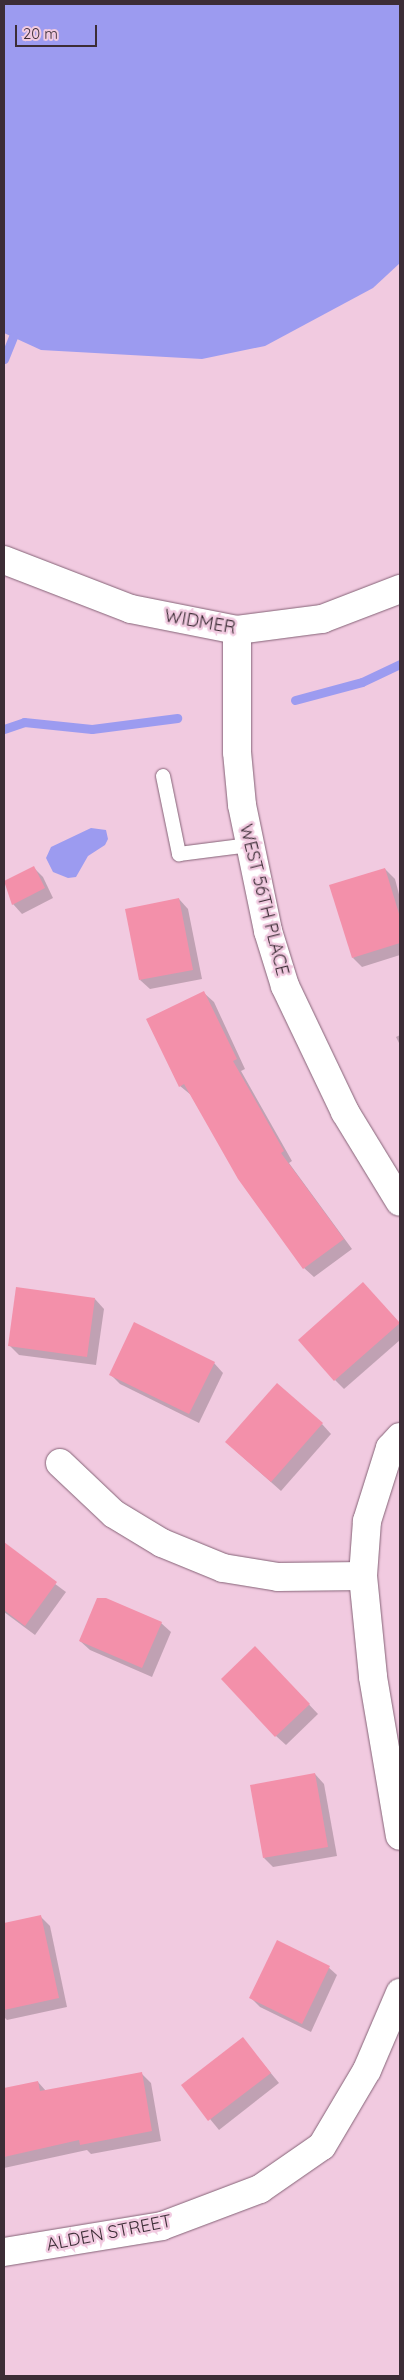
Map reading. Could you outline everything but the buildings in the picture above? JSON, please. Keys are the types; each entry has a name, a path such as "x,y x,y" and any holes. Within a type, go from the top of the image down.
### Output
{"street":[{"name":"WIDMER","path":"4,560 131,609 236,630 322,619 400,589"},
{"name":"WEST 56TH PLACE","path":"236,630 237,752 249,845 268,931 286,986 346,1112 400,1202"},
{"path":"400,1437 390,1448 366,1521 363,1576 373,1677 400,1836"},
{"path":"60,1463 114,1514 162,1543 223,1568 278,1577 363,1576"},
{"name":"ALDEN STREET","path":"4,2252 162,2226 260,2189 322,2146 367,2070 400,1993"}],"lane":[{"path":"163,776 179,854 249,845"}],"shaded area":[{"path":"4,4 400,4 400,263 373,288 265,346 202,359 41,350 4,333"},
{"path":"91,828 106,830 108,839 105,845 88,856 76,877 68,878 53,872 46,858 51,847"}],"waterway":[{"path":"4,359 13,337"},
{"path":"295,700 362,682 400,664"},
{"path":"4,729 24,722 92,729 177,718"}]}
